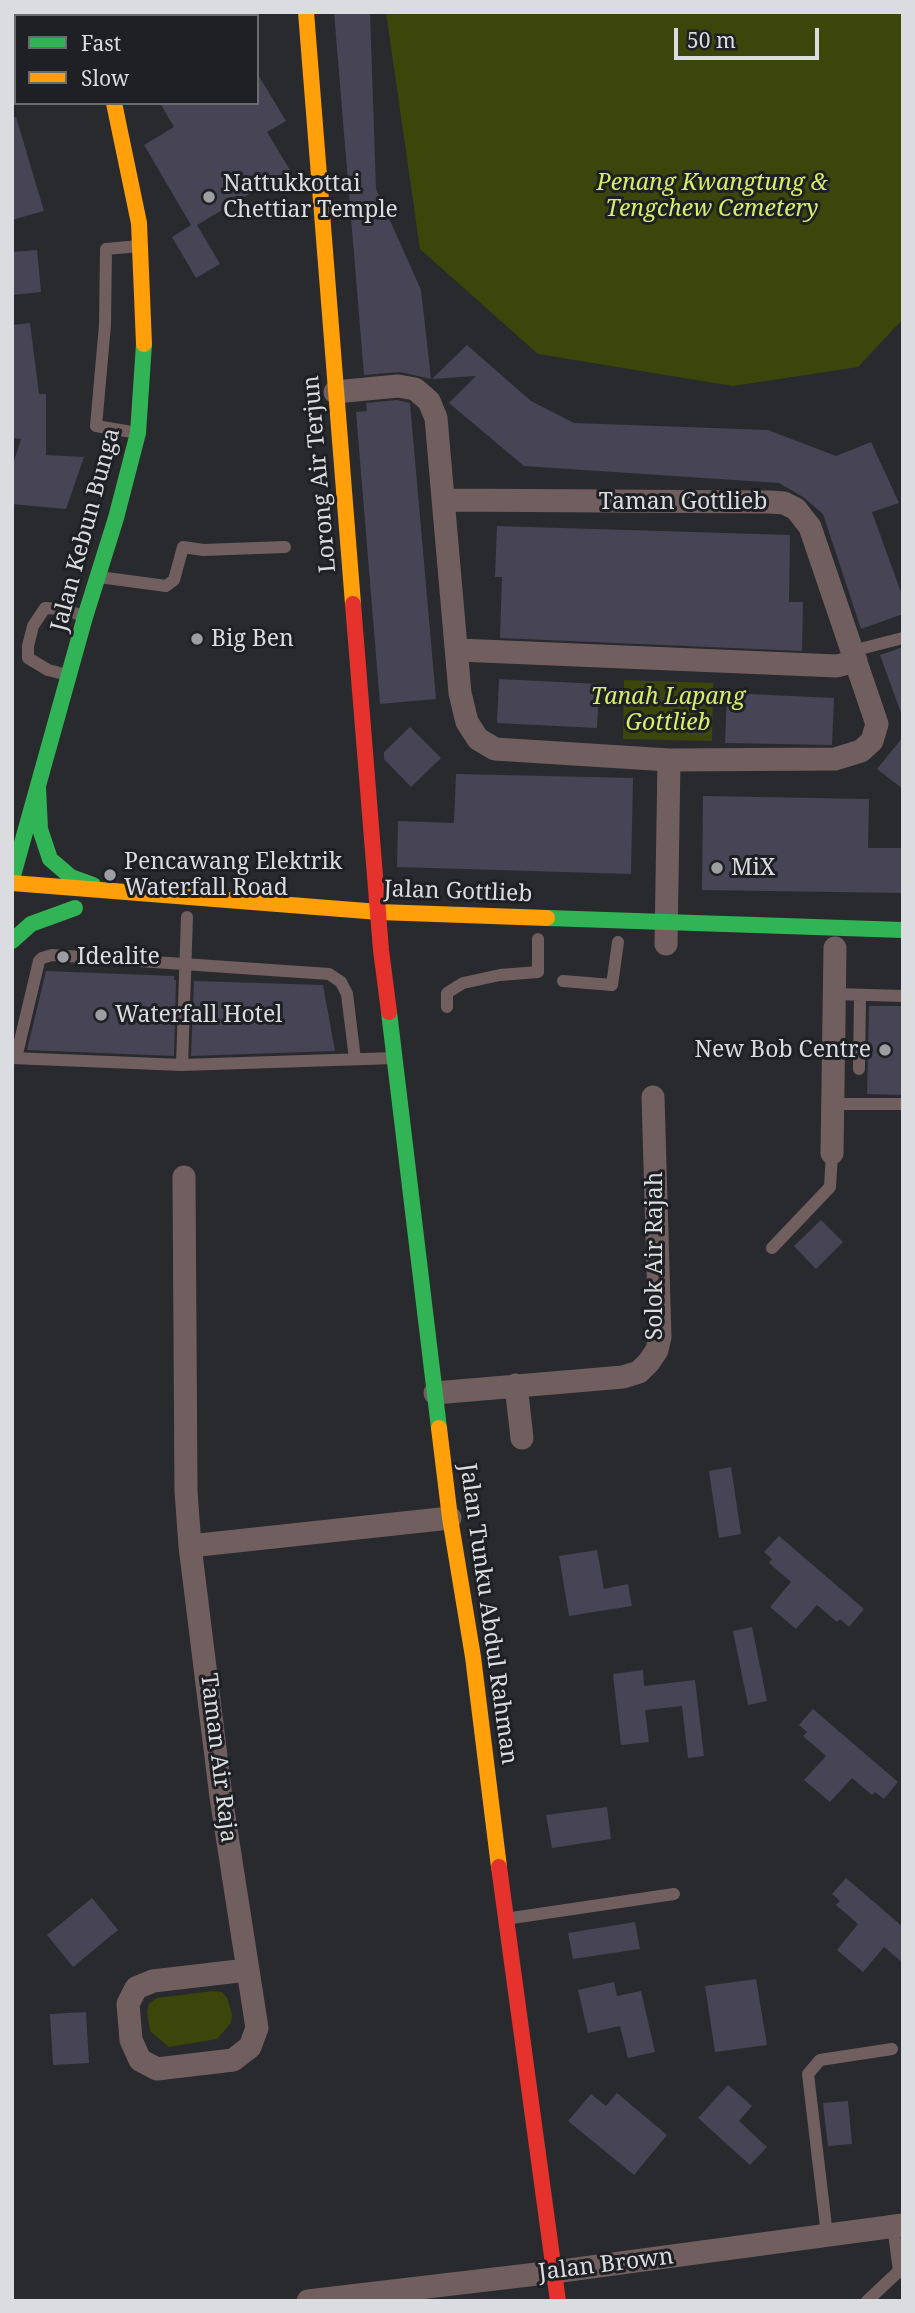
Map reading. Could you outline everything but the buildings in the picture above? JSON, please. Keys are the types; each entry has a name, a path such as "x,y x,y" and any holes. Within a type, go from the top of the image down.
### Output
{"street":[{"name":"Lorong Air Terjun","path":"306,12 379,912 386,932"},
{"name":"Jalan Kebun Bunga","path":"12,881 138,433 145,333 139,223 114,105"},
{"name":"Taman Gottlieb","path":"335,392 398,386 415,389 429,401 436,418 445,500 460,693 467,722 478,739 495,749 669,760 835,759 860,751 872,741 877,724 810,527 796,509 784,503 445,500"},
{"path":"458,650 837,666 854,656"},
{"path":"666,944 669,760"},
{"path":"38,787 40,829 50,859 71,877 107,891"},
{"name":"Jalan Gottlieb","path":"12,881 379,912 665,920 836,943 903,930"},
{"path":"12,942 31,924 81,908 37,905"},
{"name":"Jalan Gottlieb","path":"358,930 386,932"},
{"name":"Jalan Tunku Abdul Rahman","path":"386,932 395,1058 450,1518 473,1657 505,1919 558,2301"},
{"path":"832,1153 836,943"},
{"name":"Solok Air Rajah","path":"435,1393 623,1377 639,1371 649,1362 657,1350 660,1337 653,1097"},
{"name":"Taman Air Raja","path":"184,1177 186,1491 190,1546 221,1797 257,2028 250,2047 233,2060 157,2068 140,2060 131,2040 128,2004 136,1988 153,1981 247,1970"},
{"path":"516,1385 522,1438"},
{"path":"190,1546 450,1518"},
{"name":"Jalan Brown","path":"308,2301 412,2295 554,2272 898,2226"}],"lane":[{"path":"138,433 96,426 106,325 106,249 140,246"},
{"path":"99,577 166,586 174,580 183,547 203,550 285,547"},
{"path":"71,676 48,670 28,658 28,646 33,626 45,608 64,609 85,617"},
{"path":"854,656 903,638"},
{"path":"182,1065 187,917"},
{"path":"447,1007 447,993 463,983 500,975 538,972 538,939"},
{"path":"563,981 612,985 618,942"},
{"path":"355,1059 347,994 341,982 329,974 185,962 52,955 39,961 14,1058 182,1065 395,1058"},
{"path":"835,994 903,996"},
{"path":"859,1069 860,995"},
{"path":"833,1104 903,1104"},
{"path":"772,1248 830,1187 832,1153"},
{"path":"505,1919 674,1894"},
{"path":"827,2235 808,2074 820,2060 892,2049"},
{"path":"867,2301 901,2272 898,2226"}],"green space":[{"name":"Penang Kwangtung & Tengchew Cemetery","path":"386,12 903,12 903,319 858,367 733,386 538,354 420,249"},
{"name":"Tanah Lapang Gottlieb","path":"624,680 713,683 712,741 623,739"},
{"path":"222,1992 227,1998 232,2014 231,2023 217,2039 169,2047 150,2031 147,2012 149,2004 157,1998"}],"traffic: fast":[{"path":"12,879 138,433 144,344"},
{"path":"38,787 40,829 50,859 71,877 93,885"},
{"path":"12,941 31,924 75,908"},
{"path":"547,918 903,930"},
{"path":"389,1012 439,1428"}],"traffic: slow":[{"path":"306,12 353,604"},
{"path":"114,105 139,223 144,344"},
{"path":"12,883 379,912 547,918"},
{"path":"439,1428 450,1518 473,1657 499,1867"}],"traffic: jam":[{"path":"353,604 381,950 389,1012"},
{"path":"499,1867 558,2301"}],"place":[{"name":"Nattukkottai Chettiar Temple","path":"209,197"},
{"name":"Big Ben","path":"197,639"},
{"name":"MiX","path":"717,868"},
{"name":"Pencawang Elektrik Waterfall Road","path":"110,875"},
{"name":"Idealite","path":"63,957"},
{"name":"Waterfall Hotel","path":"101,1015"},
{"name":"New Bob Centre","path":"885,1050"}]}
